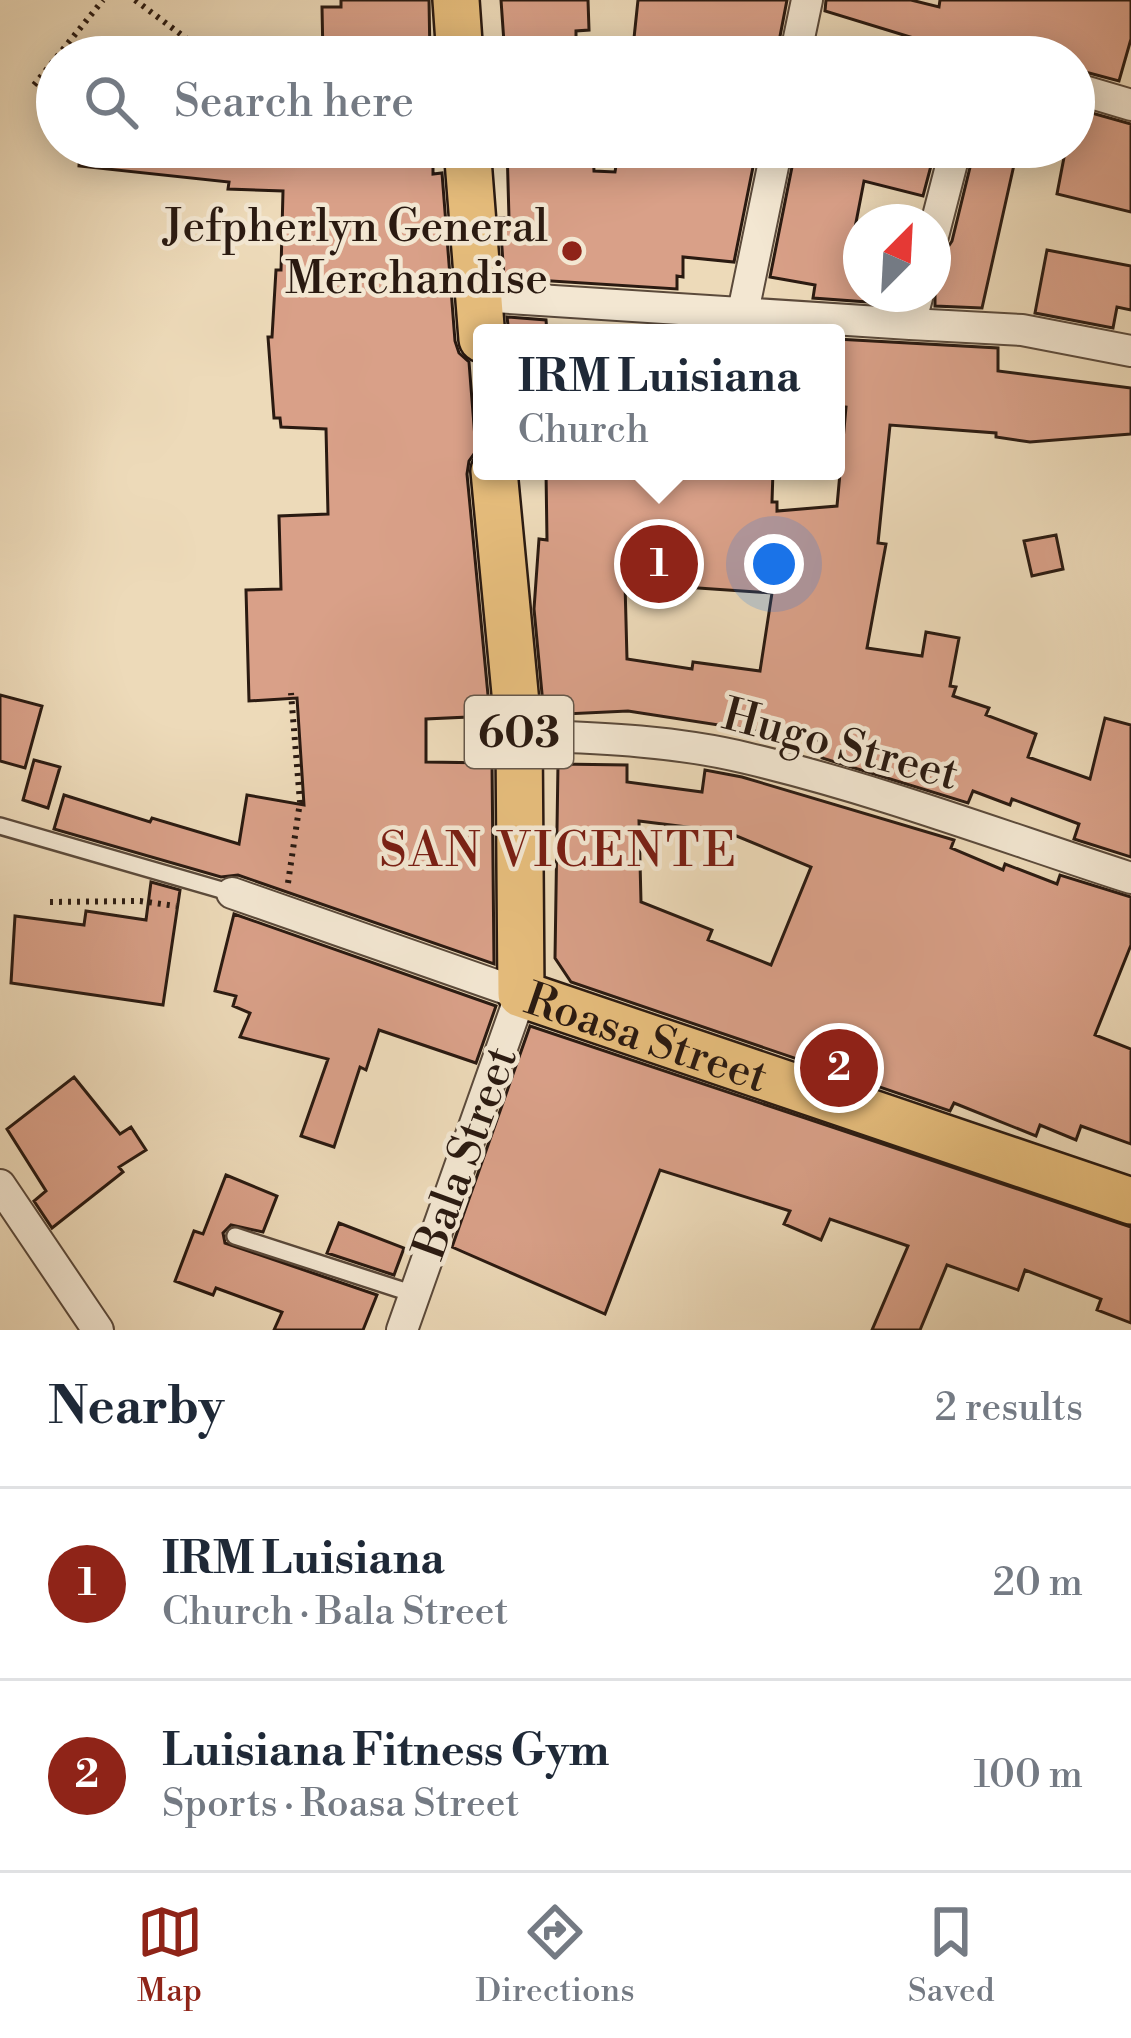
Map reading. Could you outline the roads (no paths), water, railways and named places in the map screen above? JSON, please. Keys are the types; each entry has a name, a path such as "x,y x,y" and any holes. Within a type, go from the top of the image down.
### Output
{"main road":[{"path":"456,0 459,36"},
{"path":"469,168 480,318"},
{"name":"Bala Street","path":"495,480 519,735 521,994"},
{"name":"Roasa Street","path":"521,994 1131,1202"}],"street":[{"path":"799,36 807,0"},
{"path":"1095,94 1131,105"},
{"path":"743,312 773,168"},
{"path":"941,204 951,168"},
{"path":"480,318 843,310"},
{"path":"929,312 1131,351"},
{"name":"Hugo Street","path":"519,735 640,741 743,757 1131,878"},
{"name":"Roasa Street","path":"232,893 521,994"},
{"name":"Bala Street","path":"402,1330 521,994"},
{"path":"0,1185 98,1330"}],"lane":[{"path":"0,826 232,893"},
{"path":"236,1236 414,1294"}],"place":[{"name":"Jefpherlyn General Merchandise","path":"572,251"},
{"name":"IRM Luisiana","path":"659,564"},
{"name":"Luisiana Fitness Gym","path":"839,1068"}],"district":[{"name":"SAN VICENTE","path":"559,849"}]}
